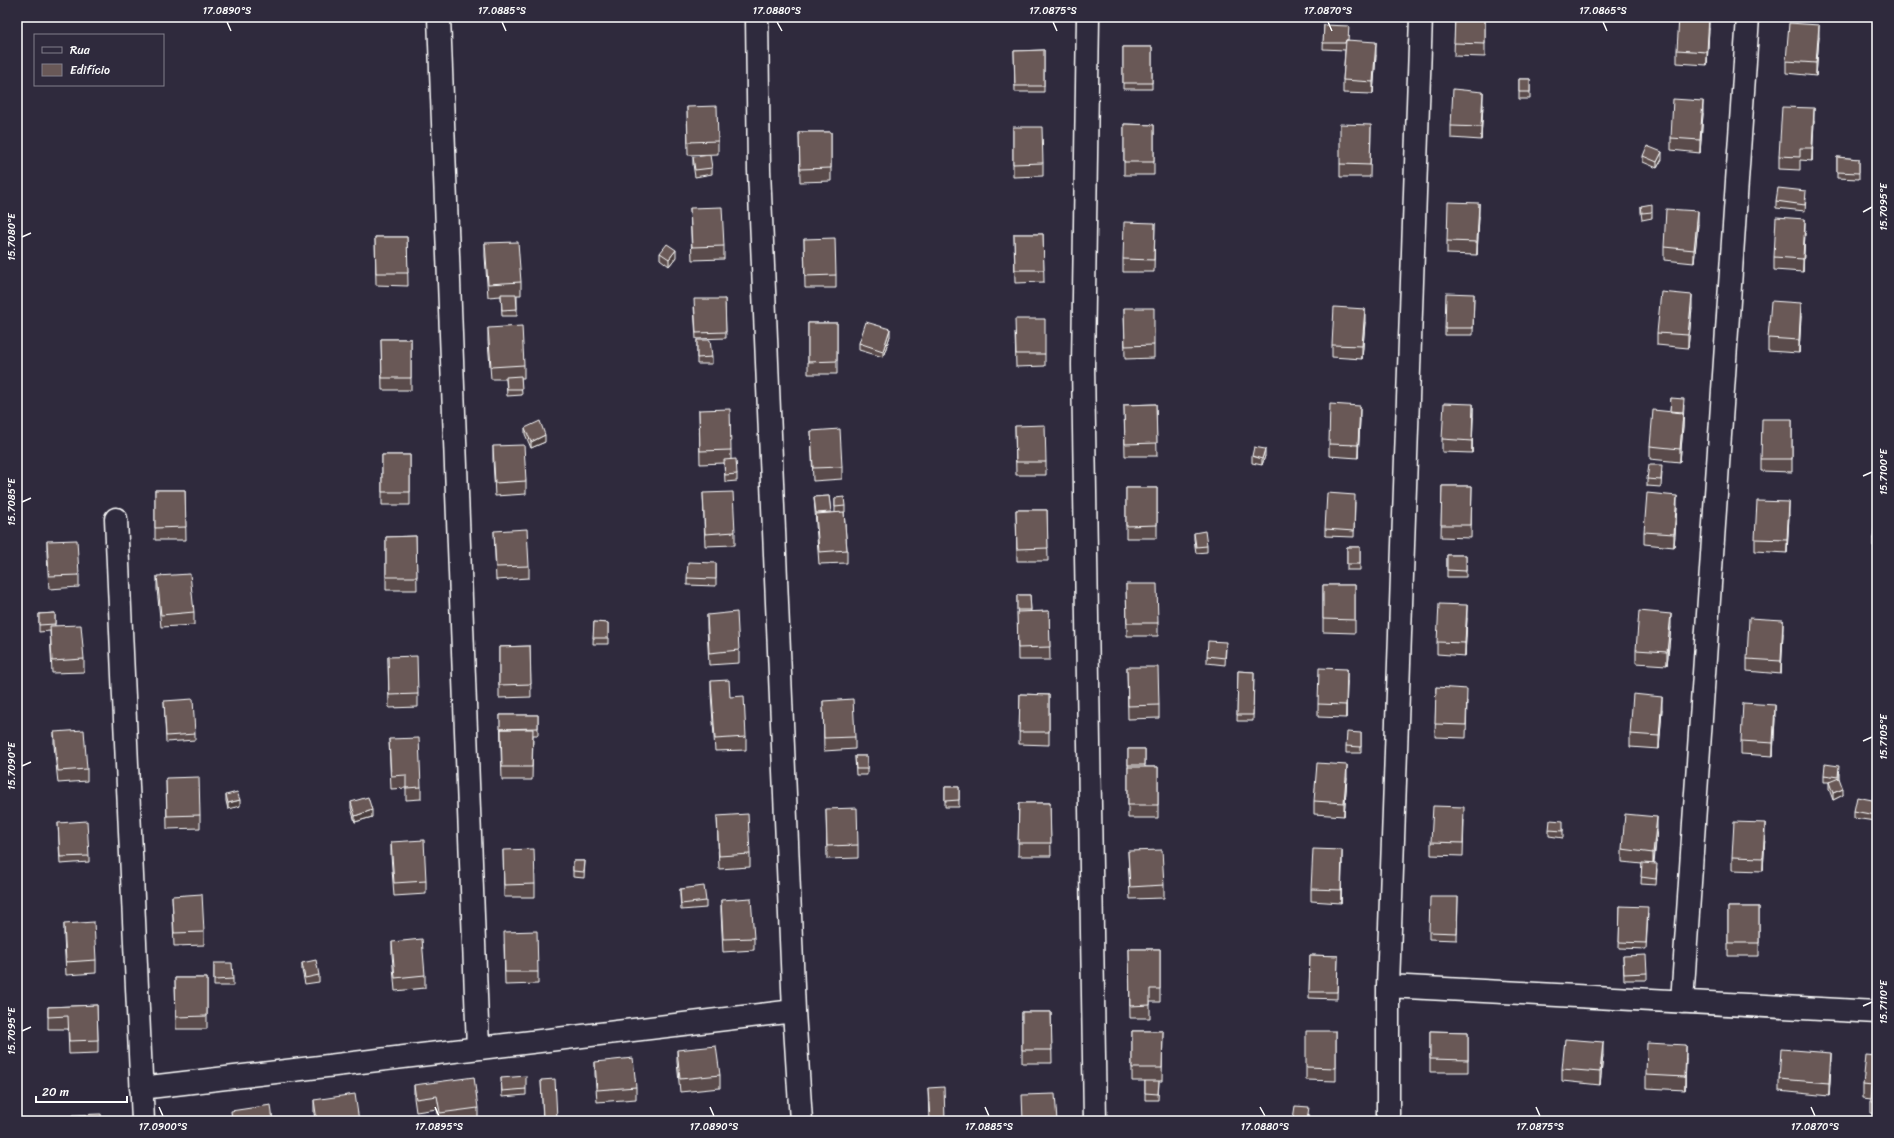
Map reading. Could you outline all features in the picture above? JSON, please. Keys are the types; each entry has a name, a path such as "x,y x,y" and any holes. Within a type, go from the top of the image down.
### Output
{"lane":[{"path":"438,17 478,1048"},
{"path":"757,17 759,170 794,1010 802,1121"},
{"path":"1088,17 1083,365 1095,1121"},
{"path":"1388,1121 1388,986 1421,17"},
{"path":"1682,1002 1748,17"},
{"path":"116,519 142,1121"},
{"path":"1388,986 1877,1012"},
{"path":"141,1088 794,1010"}],"building":[{"path":"1455,17 1485,17 1485,44 1454,43"},
{"path":"1679,17 1709,17 1707,52 1677,50"},
{"path":"1789,23 1819,25 1816,63 1786,61"},
{"path":"1324,25 1349,26 1348,40 1346,40 1345,43 1323,43"},
{"path":"1346,40 1376,42 1373,82 1343,80"},
{"path":"1123,47 1152,47 1152,83 1123,83"},
{"path":"1044,50 1044,86 1015,86 1014,51"},
{"path":"1519,79 1530,79 1530,92 1519,92"},
{"path":"1453,89 1483,92 1481,127 1451,126"},
{"path":"1673,99 1703,101 1700,140 1671,138"},
{"path":"717,106 718,141 688,142 687,107"},
{"path":"1782,107 1814,108 1812,148 1800,148 1800,157 1779,156"},
{"path":"1124,124 1154,125 1154,162 1124,162"},
{"path":"1340,124 1371,125 1370,165 1340,164"},
{"path":"1013,127 1042,127 1043,163 1013,164"},
{"path":"799,132 831,132 831,168 800,169"},
{"path":"1647,146 1662,152 1657,162 1643,156"},
{"path":"710,155 712,168 695,170 693,157"},
{"path":"1837,157 1859,159 1859,173 1837,172"},
{"path":"1778,188 1806,191 1805,205 1776,201"},
{"path":"1448,202 1479,203 1477,242 1447,241"},
{"path":"1652,204 1652,212 1642,213 1641,206"},
{"path":"722,207 724,246 692,247 690,208"},
{"path":"1666,209 1698,211 1694,250 1664,247"},
{"path":"1776,217 1805,219 1803,259 1774,257"},
{"path":"1124,222 1155,223 1154,260 1123,259"},
{"path":"1014,234 1043,234 1044,270 1015,270"},
{"path":"375,237 407,237 408,273 376,273"},
{"path":"835,238 836,275 805,276 804,239"},
{"path":"518,242 521,282 488,284 485,243"},
{"path":"667,244 676,250 669,259 660,253"},
{"path":"1661,292 1692,295 1688,335 1657,333"},
{"path":"1446,293 1474,294 1473,328 1445,328"},
{"path":"501,294 516,294 517,309 502,310"},
{"path":"694,299 725,299 726,332 696,333"},
{"path":"1771,301 1801,303 1799,340 1768,338"},
{"path":"1334,307 1365,309 1362,346 1332,345"},
{"path":"1124,308 1154,308 1154,345 1125,346"},
{"path":"1015,319 1045,319 1045,354 1016,354"},
{"path":"866,322 890,329 883,351 859,343"},
{"path":"808,323 837,323 837,361 808,362"},
{"path":"522,326 524,365 491,367 488,328"},
{"path":"381,339 411,339 411,378 382,378"},
{"path":"697,340 710,340 712,357 697,358"},
{"path":"521,376 522,389 507,389 506,377"},
{"path":"1671,398 1684,399 1683,412 1670,411"},
{"path":"1444,403 1473,404 1472,441 1442,439"},
{"path":"1156,404 1157,443 1125,444 1124,405"},
{"path":"1330,404 1360,406 1358,445 1329,444"},
{"path":"730,409 731,450 700,451 699,410"},
{"path":"1653,410 1683,413 1680,449 1650,446"},
{"path":"1762,419 1792,419 1792,459 1761,459"},
{"path":"540,421 545,435 531,442 525,428"},
{"path":"1045,425 1046,462 1016,462 1015,426"},
{"path":"840,429 842,467 813,468 811,431"},
{"path":"524,445 526,481 495,483 493,446"},
{"path":"1254,447 1265,449 1262,459 1252,456"},
{"path":"382,455 410,455 410,492 382,492"},
{"path":"736,459 737,474 725,475 724,460"},
{"path":"1649,465 1662,465 1661,480 1647,479"},
{"path":"1442,486 1472,486 1471,525 1441,525"},
{"path":"1126,488 1157,488 1157,525 1126,526"},
{"path":"155,490 185,490 186,527 155,528"},
{"path":"733,492 735,532 705,534 703,493"},
{"path":"1327,493 1355,495 1354,531 1325,529"},
{"path":"1647,493 1677,496 1674,534 1644,532"},
{"path":"829,496 831,512 816,513 814,497"},
{"path":"844,497 845,506 835,507 835,498"},
{"path":"1757,501 1789,502 1787,540 1755,539"},
{"path":"1016,510 1047,510 1048,548 1017,549"},
{"path":"844,512 847,550 819,552 816,514"},
{"path":"1875,523 1877,524 1877,540 1873,539"},
{"path":"527,529 529,566 496,567 494,531"},
{"path":"1205,531 1207,546 1196,547 1194,533"},
{"path":"416,536 417,577 386,577 386,537"},
{"path":"77,540 79,575 49,576 47,541"},
{"path":"1347,547 1360,547 1360,564 1347,564"},
{"path":"1447,555 1466,555 1466,571 1447,570"},
{"path":"688,562 716,563 716,579 687,578"},
{"path":"190,574 194,612 161,615 157,576"},
{"path":"1126,584 1157,584 1158,623 1127,623"},
{"path":"1323,585 1355,585 1355,620 1323,619"},
{"path":"1017,595 1030,595 1031,610 1017,610"},
{"path":"1439,604 1467,605 1465,643 1437,642"},
{"path":"1049,611 1050,647 1018,648 1017,612"},
{"path":"1639,611 1671,614 1667,652 1636,650"},
{"path":"737,612 739,650 709,653 707,615"},
{"path":"55,613 55,624 39,625 39,614"},
{"path":"1749,618 1783,620 1781,661 1747,659"},
{"path":"594,622 608,623 608,638 593,638"},
{"path":"81,625 84,659 52,661 50,626"},
{"path":"1208,641 1226,642 1225,658 1207,656"},
{"path":"530,646 531,684 499,685 499,647"},
{"path":"417,656 418,694 389,695 388,657"},
{"path":"1127,667 1158,667 1159,705 1128,706"},
{"path":"1319,668 1347,669 1346,705 1318,704"},
{"path":"1238,671 1254,672 1253,715 1237,715"},
{"path":"729,680 730,697 744,696 746,737 715,739 711,681"},
{"path":"1436,687 1467,689 1466,725 1435,724"},
{"path":"1020,694 1049,695 1049,732 1019,732"},
{"path":"1633,694 1662,697 1659,736 1630,734"},
{"path":"193,699 195,734 166,736 164,701"},
{"path":"853,699 855,737 824,738 823,701"},
{"path":"1743,703 1775,705 1773,743 1741,741"},
{"path":"500,715 538,715 538,728 500,729"},
{"path":"501,729 533,729 532,767 502,767"},
{"path":"84,730 87,769 58,771 54,732"},
{"path":"1347,732 1361,733 1361,747 1346,746"},
{"path":"419,738 421,787 406,788 406,775 391,776 389,739"},
{"path":"1128,749 1145,749 1145,765 1128,765"},
{"path":"855,756 867,756 867,769 856,769"},
{"path":"1317,763 1347,765 1344,803 1314,801"},
{"path":"1825,764 1839,766 1838,777 1824,775"},
{"path":"1128,767 1158,767 1158,805 1128,805"},
{"path":"199,777 200,815 167,816 166,778"},
{"path":"1839,778 1843,789 1833,793 1829,782"},
{"path":"945,787 959,787 959,800 945,801"},
{"path":"237,792 240,800 228,803 226,795"},
{"path":"368,797 372,810 355,816 351,802"},
{"path":"1857,797 1877,801 1875,815 1854,811"},
{"path":"1019,803 1050,803 1051,843 1018,843"},
{"path":"1433,806 1464,807 1463,843 1431,842"},
{"path":"857,808 858,845 827,846 826,809"},
{"path":"748,814 750,854 719,856 717,816"},
{"path":"1625,814 1657,817 1653,853 1622,849"},
{"path":"1550,820 1563,821 1563,831 1549,830"},
{"path":"87,821 89,856 60,857 58,823"},
{"path":"1734,822 1765,823 1763,858 1732,857"},
{"path":"424,840 426,881 394,883 391,842"},
{"path":"534,849 535,884 504,885 503,850"},
{"path":"1313,849 1342,850 1341,890 1311,889"},
{"path":"1162,850 1164,885 1130,887 1128,851"},
{"path":"573,861 585,861 584,872 573,871"},
{"path":"1642,863 1657,864 1656,879 1641,877"},
{"path":"704,886 706,901 681,904 680,889"},
{"path":"202,894 204,932 174,933 172,896"},
{"path":"1430,897 1458,897 1457,933 1429,932"},
{"path":"751,898 754,938 723,939 721,900"},
{"path":"1620,906 1648,907 1646,943 1619,942"},
{"path":"1728,907 1759,907 1759,943 1728,943"},
{"path":"94,922 96,960 66,962 64,924"},
{"path":"537,931 538,972 505,972 504,932"},
{"path":"422,939 425,975 395,978 392,942"},
{"path":"1129,949 1160,949 1160,989 1150,989 1150,1005 1130,1006"},
{"path":"1310,955 1338,956 1337,992 1309,992"},
{"path":"1646,955 1647,973 1624,974 1623,956"},
{"path":"316,960 319,975 305,978 302,963"},
{"path":"214,963 232,963 233,979 214,980"},
{"path":"175,978 207,978 207,1016 176,1017"},
{"path":"97,1005 98,1040 69,1041 68,1016 48,1017 48,1007"},
{"path":"1022,1012 1051,1012 1052,1050 1022,1050"},
{"path":"1132,1031 1163,1031 1162,1068 1132,1068"},
{"path":"1306,1031 1336,1031 1336,1068 1306,1067"},
{"path":"1430,1031 1468,1032 1468,1060 1430,1059"},
{"path":"1565,1039 1603,1042 1600,1072 1562,1069"},
{"path":"1647,1043 1686,1045 1685,1077 1646,1075"},
{"path":"716,1046 720,1075 680,1079 677,1050"},
{"path":"1781,1049 1831,1053 1829,1083 1779,1079"},
{"path":"1866,1055 1877,1056 1877,1101 1871,1101 1872,1086 1863,1085"},
{"path":"633,1058 636,1087 597,1090 595,1062"},
{"path":"526,1076 526,1089 502,1091 501,1078"},
{"path":"474,1077 478,1108 440,1113 437,1096 416,1099 414,1085"},
{"path":"555,1079 557,1118 543,1118 541,1080"},
{"path":"1145,1081 1159,1081 1158,1094 1145,1093"},
{"path":"944,1087 945,1121 930,1121 928,1088"},
{"path":"355,1094 359,1121 317,1121 314,1100"},
{"path":"1055,1094 1057,1121 1023,1121 1022,1095"},
{"path":"271,1105 273,1121 232,1121 231,1111"},
{"path":"1295,1106 1309,1107 1307,1121 1293,1119"},
{"path":"101,1114 102,1121 73,1121 72,1115"},
{"path":"870,1119 870,1121 839,1121 839,1120"}]}
